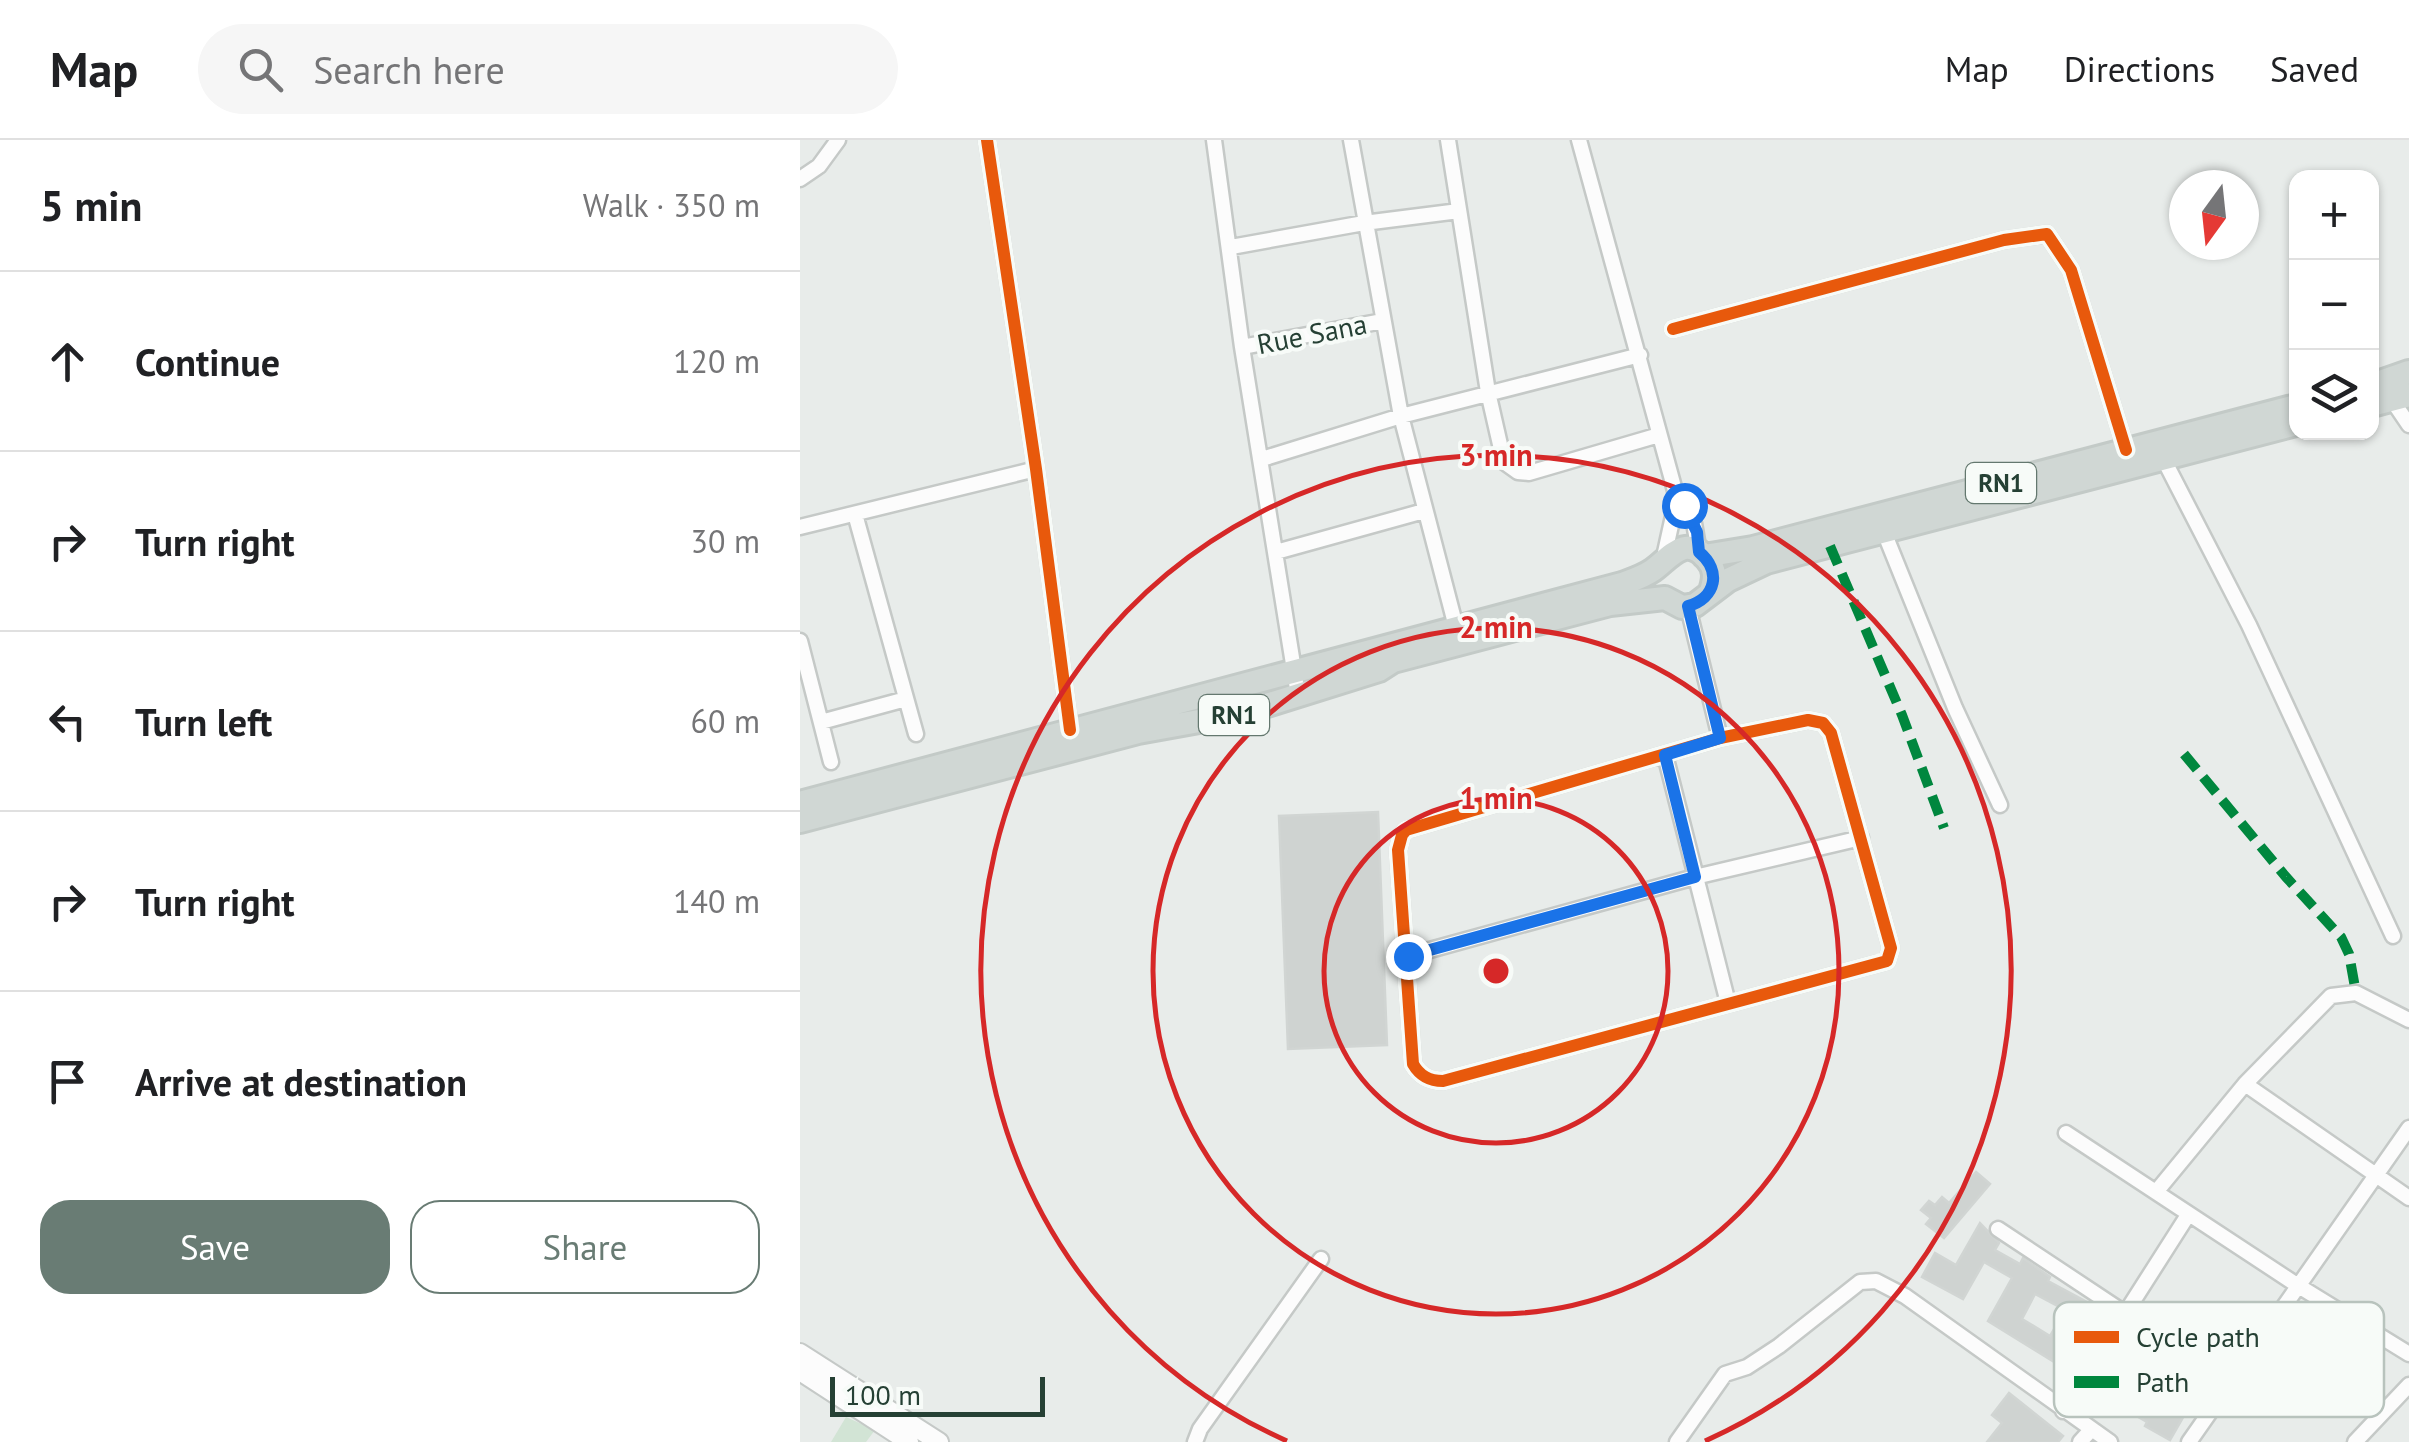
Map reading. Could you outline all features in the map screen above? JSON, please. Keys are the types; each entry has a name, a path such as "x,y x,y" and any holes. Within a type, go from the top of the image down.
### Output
{"main road":[{"path":"2379,383 2409,372"},
{"name":"RN1","path":"800,803 1622,584 1681,549 1702,554 1754,548 2289,408"},
{"name":"RN1","path":"800,822 1138,732 1238,714 1429,652 1610,604 1665,598 1688,606 1702,602 1712,590 1766,562 2289,426"},
{"path":"1702,554 1714,572 1712,590"},
{"path":"1662,562 1658,586 1665,598"}],"street":[{"path":"800,179 820,166 838,140"},
{"path":"987,140 1070,730"},
{"path":"1214,140 1242,347 1298,695"},
{"path":"1351,140 1400,416 1456,628"},
{"path":"1448,140 1488,392 1504,462 1518,472 1530,473 1659,434"},
{"path":"1579,140 1677,498 1694,523 1702,554"},
{"path":"1230,247 1459,211"},
{"path":"1673,330 2004,240 2047,234 2071,270 2126,450"},
{"name":"Rue Sana","path":"1242,347 1383,320"},
{"path":"1262,459 1400,416 1640,354"},
{"path":"2391,400 2409,425"},
{"path":"2163,458 2249,625 2393,936"},
{"path":"800,528 1036,470"},
{"path":"1662,562 1677,498"},
{"path":"1276,552 1424,511"},
{"path":"854,514 916,734"},
{"path":"1884,532 1955,708 2000,805"},
{"path":"1688,606 1720,738"},
{"path":"800,641 831,762"},
{"path":"821,722 906,699"},
{"path":"1808,720 1823,723 1831,733 1891,948 1887,960 1435,1081 1419,1074 1414,1064 1398,850 1402,835 1406,830 1665,755 1720,738 1808,720"},
{"path":"1665,755 1728,1003"},
{"path":"1408,956 1695,877 1861,838"},
{"path":"2156,1192 2245,1084 2330,996 2356,993 2409,1020"},
{"path":"2245,1084 2409,1198"},
{"path":"2285,1302 2409,1128"},
{"path":"2066,1133 2325,1302"},
{"path":"2130,1302 2188,1215"},
{"path":"1998,1229 2108,1302"},
{"path":"1195,1442 1322,1259"},
{"path":"1677,1442 1725,1374 1747,1367 1779,1346 1860,1282 1876,1281 1905,1296 2054,1404"},
{"path":"2384,1339 2409,1354"},
{"path":"800,1353 901,1435"},
{"path":"800,1371 901,1435 939,1442"},
{"path":"2384,1411 2409,1385"},
{"path":"2189,1442 2206,1417"},
{"path":"2355,1442 2379,1417"},
{"path":"2085,1436 2110,1442"}],"green space":[{"path":"846,1417 875,1430 866,1442 831,1442"}],"building":[{"path":"1378,812 1387,1045 1288,1049 1279,816"},
{"path":"1976,1172 1990,1184 1944,1238 1926,1224 1931,1218 1921,1210 1929,1201 1935,1205 1942,1197 1949,1203"},
{"path":"1980,1223 1999,1243 1995,1250 2020,1264 2023,1258 2050,1277 2048,1281 2087,1302 2054,1304 2035,1294 2022,1319 2050,1336 2054,1329 2054,1362 1988,1321 2012,1278 1984,1262 1963,1299 1922,1277 1935,1253 1956,1265"},
{"path":"2009,1393 2063,1436 2058,1442 1987,1442 2002,1423 1992,1415"},
{"path":"2138,1417 2183,1417 2170,1440 2145,1426 2147,1422"}],"marked path":[{"path":"1830,546 1902,715 1944,828"},
{"path":"2184,754 2341,937 2349,954 2356,993"}],"cycle path":[{"path":"987,140 1070,730"},
{"path":"1673,329 2004,240 2047,234 2071,270 2126,450"},
{"path":"1808,720 1823,723 1831,733 1891,948 1887,961 1443,1081 1429,1079 1419,1072 1413,1064 1398,850 1406,830 1720,738 1808,720"}],"route":[{"path":"1408,956 1695,877 1665,755 1720,738 1688,606 1702,602 1712,590 1714,572 1699,552 1697,532 1684,505"}]}
